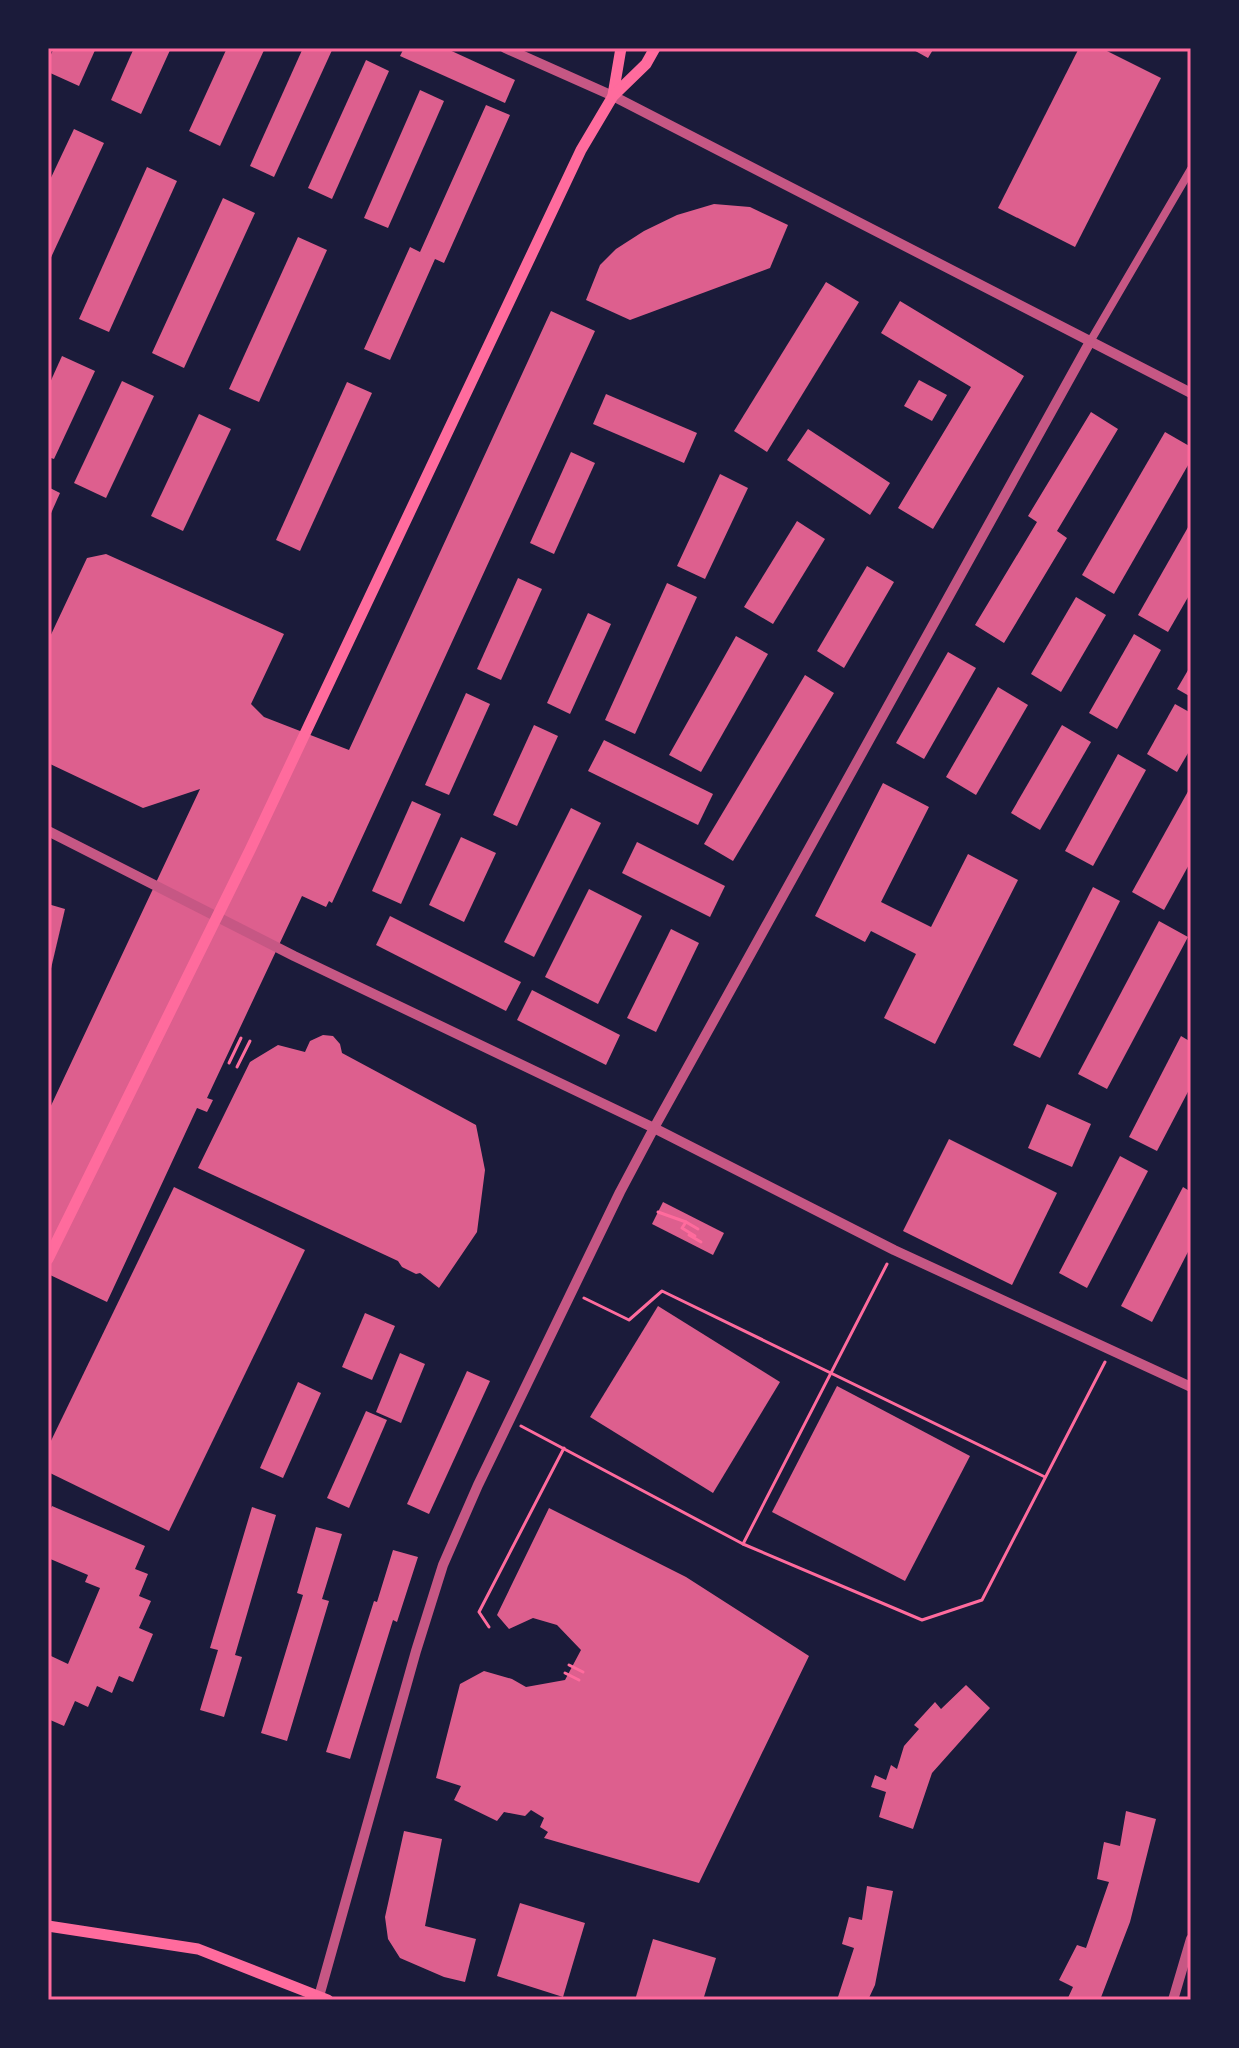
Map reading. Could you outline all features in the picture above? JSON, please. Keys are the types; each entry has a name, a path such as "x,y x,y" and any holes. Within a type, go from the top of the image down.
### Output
{"main road":[{"path":"613,96 621,48"},
{"path":"48,1259 216,917 581,150 613,96 646,64 655,48"},
{"path":"48,1926 198,1949 321,1999"}],"street":[{"path":"505,48 613,96 1191,393"},
{"path":"321,1999 416,1651 443,1565 478,1485 654,1128 1091,340 1191,169"},
{"path":"48,831 216,917 654,1128 894,1250 1191,1387"},
{"path":"1173,2000 1191,1939"}],"path":[{"path":"229,1063 241,1038"},
{"path":"237,1067 250,1041"},
{"path":"658,1212 698,1229"},
{"path":"686,1222 682,1228 701,1242"},
{"path":"691,1227 703,1234"},
{"path":"743,1544 894,1250"},
{"path":"572,1292 629,1320 662,1291 1045,1477"},
{"path":"511,1421 743,1544 922,1620 982,1600 1112,1349"},
{"path":"489,1627 479,1612 564,1448"},
{"path":"569,1665 583,1672"},
{"path":"565,1673 579,1680"}],"building":[{"path":"54,48 96,48 79,86 48,72 48,61"},
{"path":"134,48 171,48 141,114 111,100"},
{"path":"227,48 265,48 220,146 189,131"},
{"path":"303,48 333,48 274,177 250,166"},
{"path":"404,48 445,48 515,80 505,103 400,56"},
{"path":"910,48 934,48 928,58"},
{"path":"1079,48 1101,48 1161,78 1075,247 998,208"},
{"path":"366,60 389,71 332,199 308,188"},
{"path":"420,90 444,101 388,228 364,218"},
{"path":"486,105 510,115 444,263 435,259 390,360 364,349 410,247 420,252"},
{"path":"74,129 104,143 48,264 48,184"},
{"path":"147,167 177,181 109,332 79,319"},
{"path":"223,198 255,213 184,368 152,353"},
{"path":"714,204 750,207 788,225 770,268 630,320 586,300 600,265 616,249 677,215"},
{"path":"298,237 327,250 259,402 229,389"},
{"path":"826,282 859,302 767,452 734,431"},
{"path":"900,301 1024,376 933,529 898,508 971,387 881,333"},
{"path":"551,311 595,331 332,903 329,901 326,907 302,896 207,1098 213,1100 207,1112 197,1108 107,1302 48,1274 48,1112 200,789 143,808 48,763 48,641 87,558 106,554 284,634 251,704 264,717 349,750"},
{"path":"62,356 95,371 54,459 48,457 48,387"},
{"path":"919,380 947,395 932,421 904,406"},
{"path":"122,381 154,396 106,498 74,483"},
{"path":"347,382 372,393 300,551 276,540"},
{"path":"606,394 697,433 684,463 593,424"},
{"path":"1091,412 1118,429 1057,531 1067,538 1004,643 975,625 1037,522 1028,516"},
{"path":"199,414 231,429 183,531 151,516"},
{"path":"808,429 890,483 870,515 787,460"},
{"path":"1165,432 1191,447 1191,460 1114,594 1082,575"},
{"path":"571,452 595,463 554,554 530,543"},
{"path":"720,474 748,488 705,579 677,566"},
{"path":"48,487 60,493 48,520"},
{"path":"797,521 825,539 773,624 744,607"},
{"path":"1191,522 1191,592 1168,632 1138,615"},
{"path":"867,566 894,582 844,668 817,651"},
{"path":"518,578 542,589 501,680 477,669"},
{"path":"667,583 697,597 635,734 605,720"},
{"path":"1076,597 1106,615 1061,692 1031,674"},
{"path":"588,613 611,624 570,714 547,703"},
{"path":"1134,634 1161,650 1117,729 1089,713"},
{"path":"736,636 768,654 701,772 669,755"},
{"path":"948,652 976,668 924,759 896,743"},
{"path":"1191,665 1191,697 1177,689"},
{"path":"805,675 834,693 733,861 704,844"},
{"path":"998,687 1028,705 976,795 946,777"},
{"path":"466,693 490,704 449,795 425,785"},
{"path":"1175,704 1191,713 1191,748 1177,772 1147,754"},
{"path":"534,725 558,736 517,826 493,815"},
{"path":"1062,725 1091,742 1040,830 1011,813"},
{"path":"604,740 713,794 698,825 588,771"},
{"path":"1118,754 1146,770 1093,866 1065,851"},
{"path":"883,783 929,807 881,902 931,927 968,854 1018,880 935,1044 884,1018 916,954 871,931 865,942 815,916"},
{"path":"1191,786 1191,861 1164,910 1132,892"},
{"path":"412,801 441,814 401,904 372,891"},
{"path":"571,808 601,823 534,957 504,942"},
{"path":"461,837 496,853 464,922 429,905"},
{"path":"637,842 725,886 710,917 622,873"},
{"path":"1093,887 1120,901 1040,1058 1013,1045"},
{"path":"589,889 642,916 598,1004 545,977"},
{"path":"48,904 65,909 49,977 48,977"},
{"path":"390,916 521,982 506,1011 376,945"},
{"path":"1159,921 1188,937 1107,1089 1078,1074"},
{"path":"671,929 699,943 656,1032 627,1018"},
{"path":"532,990 620,1035 606,1065 517,1020"},
{"path":"323,1035 333,1036 340,1044 342,1053 476,1125 485,1170 477,1232 439,1288 420,1273 402,1267 398,1261 198,1168 250,1062 278,1045 305,1052 310,1041"},
{"path":"1181,1036 1191,1042 1191,1086 1157,1151 1129,1137"},
{"path":"1047,1104 1091,1124 1072,1167 1028,1148"},
{"path":"949,1139 1057,1193 1012,1285 903,1231"},
{"path":"1120,1156 1148,1171 1087,1288 1059,1273"},
{"path":"174,1187 305,1250 169,1531 48,1472 48,1447"},
{"path":"1183,1187 1191,1192 1191,1246 1152,1322 1121,1306"},
{"path":"663,1202 724,1233 713,1255 652,1224"},
{"path":"658,1306 780,1382 713,1493 590,1417"},
{"path":"365,1313 395,1326 372,1380 342,1367"},
{"path":"400,1353 425,1364 401,1423 376,1412"},
{"path":"467,1371 490,1381 429,1514 407,1504"},
{"path":"298,1382 321,1393 283,1478 260,1468"},
{"path":"837,1386 970,1456 905,1581 772,1512"},
{"path":"366,1411 387,1420 349,1508 327,1498"},
{"path":"52,1506 145,1546 135,1569 148,1574 139,1596 151,1601 139,1628 153,1634 133,1682 119,1676 112,1693 97,1686 88,1707 75,1701 64,1726 48,1719 48,1664 51,1656 68,1664 100,1588 85,1582 88,1575 48,1558 48,1514"},
{"path":"252,1507 276,1515 235,1655 242,1657 224,1717 200,1710 218,1650 210,1648"},
{"path":"549,1508 686,1577 809,1656 699,1883 544,1838 548,1832 540,1827 544,1818 531,1810 525,1816 504,1812 497,1821 454,1800 461,1786 436,1778 460,1684 484,1671 512,1679 526,1687 565,1680 581,1650 557,1625 533,1618 509,1629 497,1615"},
{"path":"316,1527 342,1534 322,1599 329,1601 287,1741 261,1733 303,1595 297,1593"},
{"path":"393,1550 418,1557 397,1622 393,1620 350,1759 326,1752"},
{"path":"966,1685 990,1708 932,1773 913,1829 879,1817 886,1792 871,1787 875,1775 886,1780 891,1765 897,1769 904,1746 919,1729 914,1725 935,1702 941,1709"},
{"path":"1126,1811 1156,1819 1130,1922 1100,2000 1067,2000 1073,1987 1059,1980 1077,1945 1086,1948 1109,1882 1097,1879 1104,1842 1120,1846"},
{"path":"404,1831 442,1839 425,1926 476,1939 465,1982 444,1977 400,1958 388,1939 385,1917"},
{"path":"867,1886 893,1891 875,1985 868,2000 837,2000 854,1948 842,1944 849,1917 862,1920"},
{"path":"520,1903 585,1923 563,1997 497,1976"},
{"path":"653,1939 716,1958 703,2000 635,2000"}]}
